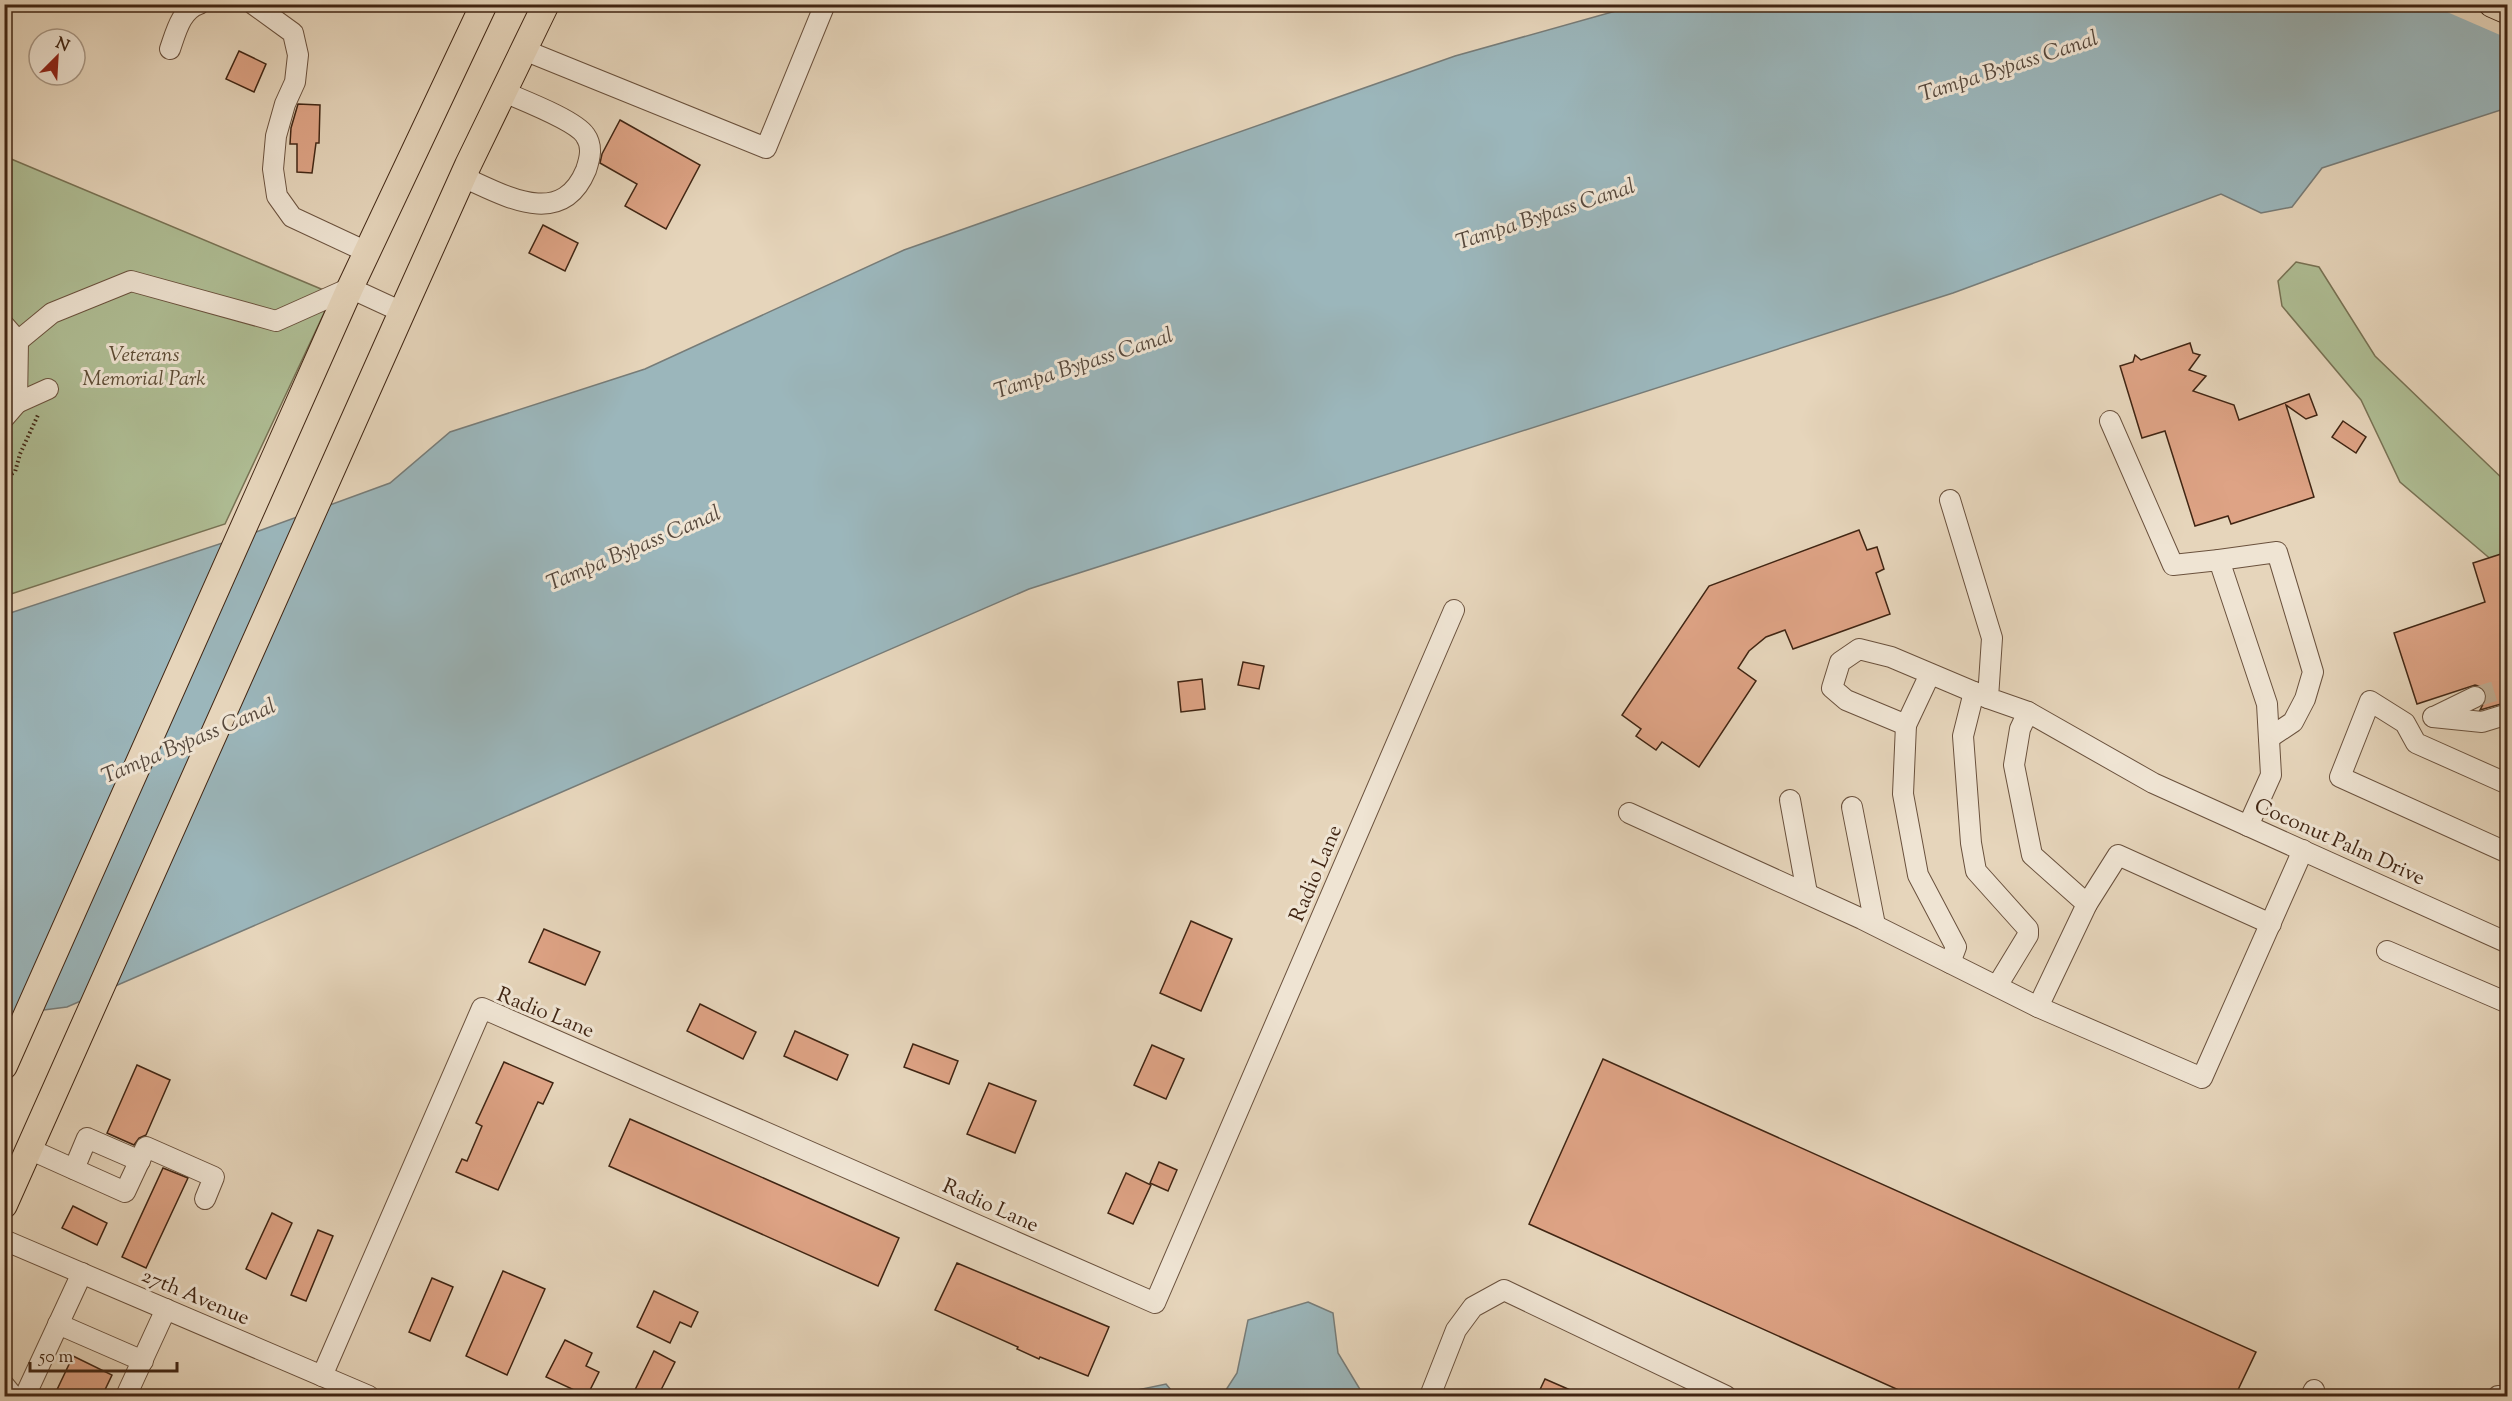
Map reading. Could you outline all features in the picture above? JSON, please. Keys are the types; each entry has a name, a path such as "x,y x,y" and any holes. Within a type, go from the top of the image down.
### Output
{"main road":[{"path":"8,1058 350,288 484,4"},
{"path":"4,1205 402,312 463,177 546,4"},
{"path":"2492,4 2508,11"}],"street":[{"path":"170,49 190,7 199,4"},
{"path":"253,4 292,33 298,55 295,82 285,104 276,136 273,169 277,196 292,217 367,252"},
{"path":"524,50 766,148 825,4"},
{"path":"463,177 516,202 546,205 573,191 585,171 591,150 585,134 569,123 504,92"},
{"path":"18,341 52,313 131,281 276,321 350,288 402,312"},
{"path":"4,325 18,341 17,403"},
{"path":"4,418 17,403 48,389"},
{"path":"2110,421 2173,565 2277,552 2313,672 2305,699 2293,722 2269,738"},
{"path":"1950,500 1992,638 1981,695 1963,736 1971,843 1976,871 2028,929 2028,935 1997,986"},
{"path":"2219,560 2266,704 2271,775 2248,826"},
{"name":"Radio Lane","path":"322,1376 482,1008 1155,1303 1454,610"},
{"name":"Coconut Palm Drive","path":"1906,725 1846,700 1832,688 1840,662 1859,649 1891,657 2028,712 2153,783 2508,943"},
{"path":"1930,674 1906,725 1903,794 1918,875 1956,947 1950,963"},
{"path":"2405,723 2433,717 2475,698"},
{"path":"2508,783 2416,743 2405,723 2370,701 2340,777 2508,853"},
{"path":"2028,712 2020,729 2014,765 2032,855 2087,904"},
{"path":"2433,717 2482,722 2508,714"},
{"path":"1790,800 1807,893"},
{"path":"1852,807 1875,925"},
{"path":"1629,813 1875,925 2038,1007 2202,1078 2303,850"},
{"path":"2038,1007 2087,904 2118,855 2271,924"},
{"path":"2387,951 2508,1003"},
{"path":"74,1169 87,1138 140,1161"},
{"path":"29,1149 125,1192 146,1147 214,1178 205,1199"},
{"name":"27th Avenue","path":"4,1240 369,1396"},
{"path":"25,1396 82,1273"},
{"path":"1430,1396 1456,1330 1473,1307 1504,1290 1726,1396"},
{"path":"126,1396 166,1309"},
{"path":"58,1324 143,1361"},
{"path":"4,1385 13,1396"},
{"path":"2498,1396 2506,1396"}],"path":[{"path":"4,478 15,472 48,389"}],"green space":[{"name":"Veterans Memorial Park","path":"4,156 333,294 225,524 5,596"},
{"path":"2296,262 2319,267 2375,356 2507,483 2507,573 2400,482 2361,400 2282,306 2278,281"}],"water":[{"name":"Tampa Bypass Canal","path":"1637,5 2507,5 2507,108 2322,168 2292,207 2261,213 2221,194 1953,293 1029,589 67,1007 5,1015 4,615 256,532 390,483 450,432 645,369 904,250 1455,56"},
{"path":"1308,1302 1333,1313 1338,1353 1364,1396 1222,1396 1237,1373 1248,1320"},
{"path":"1166,1384 1176,1396 1130,1396 1133,1391"}],"pier":[{"path":"2431,5 2507,5 2507,38"}],"building":[{"path":"239,51 266,64 254,92 226,79"},
{"path":"298,104 320,105 319,143 316,143 312,173 297,172 297,144 290,144 291,128"},
{"path":"620,120 700,165 666,229 625,206 637,184 600,163 602,154"},
{"path":"543,225 578,243 565,271 529,253"},
{"path":"2190,343 2193,353 2200,355 2189,370 2206,376 2193,391 2234,405 2239,420 2309,394 2317,415 2306,419 2286,405 2314,497 2231,524 2228,516 2195,526 2165,431 2142,438 2120,366 2133,362 2135,355 2141,360"},
{"path":"2343,421 2366,437 2356,453 2332,437"},
{"path":"1859,530 1867,550 1877,547 1884,569 1876,573 1890,614 1793,649 1785,630 1766,637 1749,651 1738,668 1756,681 1699,767 1662,742 1656,750 1636,736 1641,729 1622,715 1709,586"},
{"path":"2501,554 2508,574 2508,702 2480,710 2487,697 2482,687 2475,685 2417,704 2394,633 2485,602 2473,563"},
{"path":"1243,662 1264,666 1259,689 1238,685"},
{"path":"1202,679 1205,709 1181,712 1178,682"},
{"path":"1191,921 1232,939 1201,1011 1160,993"},
{"path":"544,929 600,952 585,985 529,962"},
{"path":"700,1004 756,1032 743,1059 687,1031"},
{"path":"795,1031 848,1055 837,1080 784,1056"},
{"path":"913,1044 958,1061 949,1084 904,1067"},
{"path":"1152,1045 1184,1059 1166,1099 1134,1085"},
{"path":"1603,1059 2256,1352 2235,1396 1912,1396 1529,1224"},
{"path":"504,1062 553,1083 543,1104 538,1102 498,1190 456,1172 462,1159 467,1161 482,1126 476,1123"},
{"path":"137,1065 170,1080 146,1135 139,1138 134,1145 107,1133"},
{"path":"989,1083 1036,1101 1015,1153 967,1134"},
{"path":"630,1119 899,1238 878,1286 609,1166"},
{"path":"1159,1162 1177,1170 1168,1191 1150,1183"},
{"path":"163,1168 188,1178 146,1268 122,1257"},
{"path":"1126,1173 1151,1185 1133,1224 1108,1213"},
{"path":"73,1206 107,1223 97,1245 62,1228"},
{"path":"272,1213 292,1223 266,1279 246,1269"},
{"path":"318,1230 333,1236 306,1301 291,1295"},
{"path":"957,1263 1109,1327 1088,1376 1040,1357 1039,1359 1017,1349 1018,1347 935,1310"},
{"path":"503,1271 545,1289 507,1375 466,1356"},
{"path":"432,1278 453,1287 430,1341 409,1332"},
{"path":"654,1291 698,1312 691,1327 680,1322 670,1343 637,1327"},
{"path":"565,1340 592,1353 586,1366 599,1372 587,1396 546,1377"},
{"path":"654,1351 675,1362 658,1396 632,1396"},
{"path":"73,1356 112,1375 102,1396 54,1396"},
{"path":"1545,1379 1584,1396 1537,1396"}],"tunnel":[{"path":"2475,697 2508,687"}]}
